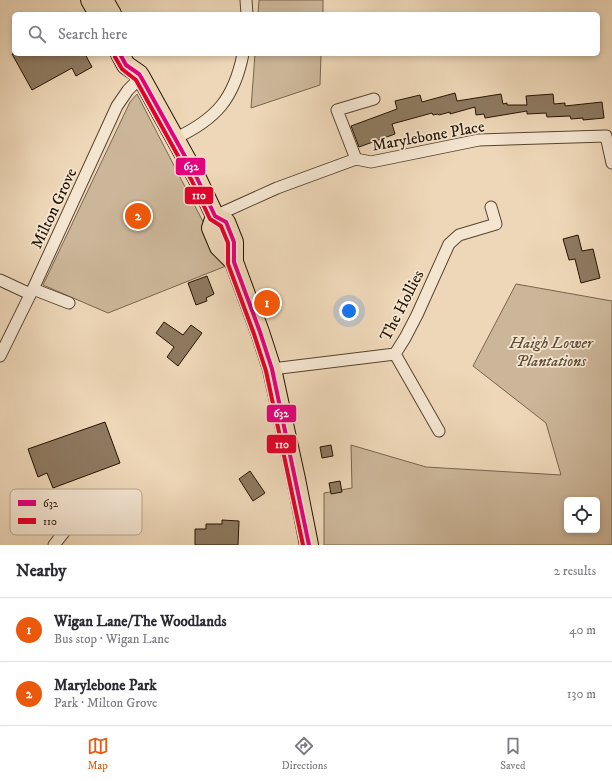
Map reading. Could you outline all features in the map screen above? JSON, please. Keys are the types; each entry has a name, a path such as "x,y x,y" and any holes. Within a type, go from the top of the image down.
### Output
{"highway":[{"path":"90,0 97,12"},
{"path":"104,0 111,12"},
{"path":"121,56 126,65 140,75"},
{"path":"135,56 140,75 176,138 215,216 211,228 219,247 234,262 260,332 272,369 309,545"}],"street":[{"path":"246,0 247,12"},
{"path":"176,138 203,124 221,107 236,81 242,56"},
{"name":"Milton Grove","path":"0,356 117,106 140,75"},
{"path":"356,159 337,110 374,99"},
{"name":"Marylebone Place","path":"215,216 277,188 356,159 371,162 479,140 606,136 612,163"},
{"name":"The Hollies","path":"272,369 395,354 417,315 449,244 459,235 496,224 491,207"},
{"path":"0,280 69,303"},
{"path":"395,354 439,431"},
{"path":"54,545 62,535"}],"green space":[{"path":"259,0 323,0 323,12 258,12"},
{"path":"255,56 321,56 320,85 251,108"},
{"path":"137,94 226,266 108,313 43,285 130,102"},
{"name":"Haigh Lower Plantations","path":"516,284 612,301 612,545 324,545 324,493 352,488 351,445 426,467 561,475 546,423 473,366"}],"building":[{"path":"13,56 86,56 92,67 76,76 72,68 32,90"},
{"path":"455,93 457,101 501,94 503,104 507,103 507,105 527,105 526,96 553,94 554,104 565,103 565,106 602,102 604,118 583,120 583,118 571,119 570,116 547,117 546,113 527,114 527,111 485,118 484,114 476,115 475,107 450,114 450,112 439,115 433,115 432,113 392,124 395,134 359,147 351,126 397,109 395,101 420,95 422,102"},
{"path":"578,235 582,251 593,249 600,278 581,283 575,259 569,260 563,239"},
{"path":"207,276 214,294 206,298 207,301 196,305 188,283"},
{"path":"164,322 183,335 191,325 202,333 178,366 167,357 174,347 156,333"},
{"path":"105,422 120,463 53,488 47,473 38,477 28,449"},
{"path":"331,445 333,456 322,458 320,447"},
{"path":"250,471 265,493 253,501 239,479"},
{"path":"340,481 342,492 331,494 329,483"},
{"path":"222,520 239,521 238,545 195,545 195,529 206,529 206,524 222,524"}],"transit line":[{"name":"632","path":"121,56 126,65 141,77 197,178 215,216 226,222 234,242 234,262 272,369 309,545"},
{"name":"110","path":"115,57 122,69 136,80 192,181 210,219 221,226 228,243 228,264 266,371 303,545"}],"place":[{"name":"Marylebone Park","path":"138,216"},
{"name":"Wigan Lane/The Woodlands","path":"267,303"}]}
